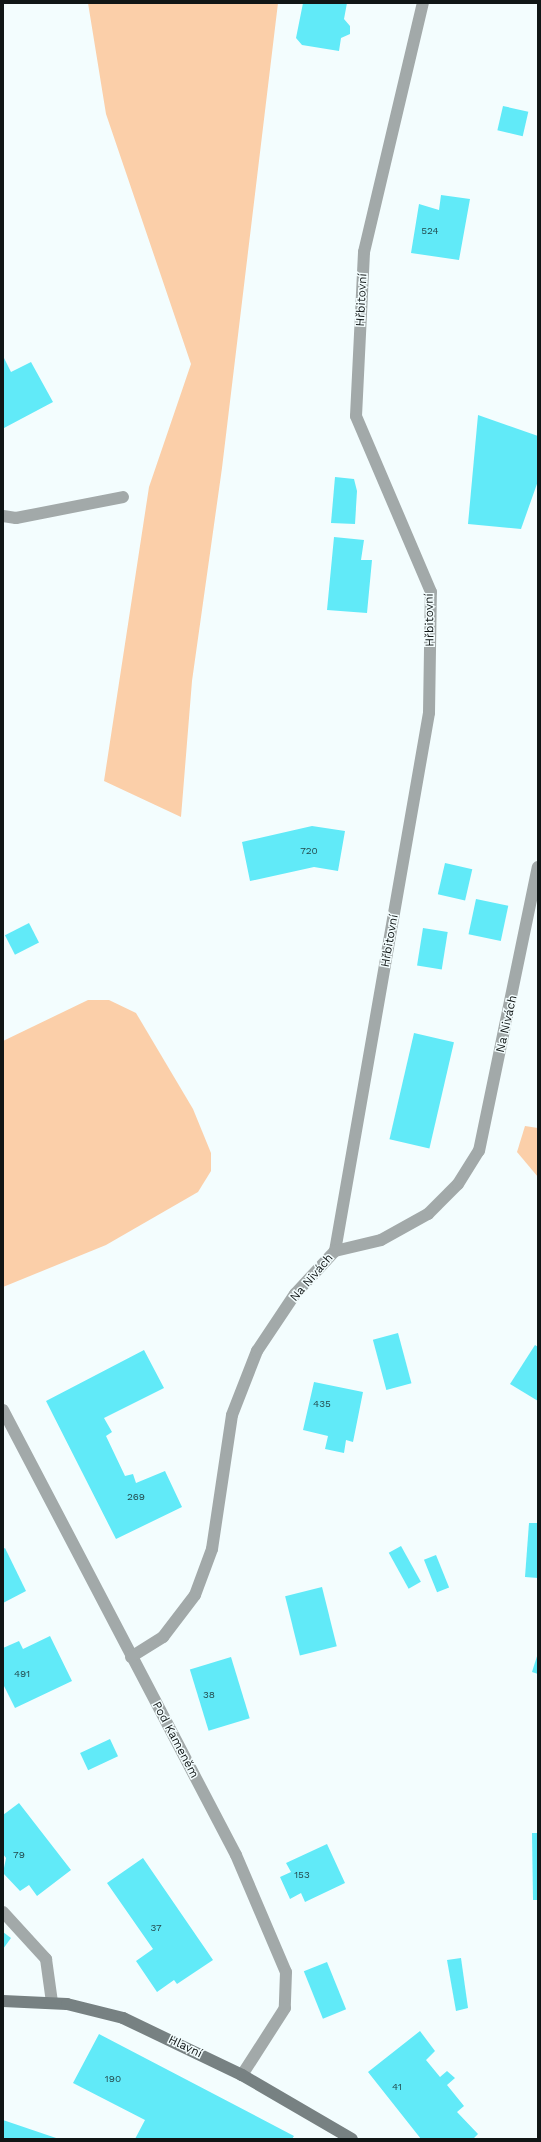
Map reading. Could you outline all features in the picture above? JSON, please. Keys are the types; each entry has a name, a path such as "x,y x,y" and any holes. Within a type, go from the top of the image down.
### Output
{"street":[{"name":"Hřbitovní","path":"335,1251 429,713 431,592 356,416 364,252 423,3"},
{"path":"3,516 16,518 123,497"},
{"name":"Na Nivách","path":"131,1657 163,1637 195,1595 212,1549 232,1415 257,1351 295,1294 335,1251 380,1240 428,1214 458,1184 479,1151 538,868"},
{"name":"Pod Kameněm","path":"3,1410 236,1855 286,1972 285,2008 242,2075"},
{"path":"3,1912 46,1959 52,2002"},
{"name":"Hlavní","path":"3,2001 52,2002 123,2018 242,2075 352,2139"}],"shaded area":[{"path":"88,3 278,3 222,468 192,681 181,817 104,781 149,487 191,364 106,114"},
{"path":"88,1000 109,1000 136,1013 193,1109 211,1153 211,1171 198,1192 106,1245 3,1287 3,1041"},
{"path":"525,1126 538,1128 538,1177 517,1152"}],"building":[{"path":"303,3 347,3 344,19 350,26 350,34 341,38 339,51 302,45 296,38"},
{"path":"503,106 528,112 523,136 497,130"},
{"path":"441,195 470,199 459,260 411,253 419,204 439,210"},
{"path":"3,356 11,372 31,362 53,402 4,428"},
{"path":"478,415 538,436 538,481 521,529 468,524"},
{"path":"335,477 354,479 357,491 355,524 331,523"},
{"path":"334,537 364,540 361,560 372,560 367,613 327,610"},
{"path":"312,826 345,831 338,871 314,867 250,881 242,842"},
{"path":"445,863 472,869 465,900 438,894"},
{"path":"476,899 508,906 501,941 469,934"},
{"path":"29,923 39,943 15,955 5,935"},
{"path":"423,928 448,932 442,969 417,966"},
{"path":"414,1033 454,1042 429,1148 389,1139"},
{"path":"398,1333 411,1383 386,1390 373,1340"},
{"path":"535,1345 538,1347 538,1401 510,1384"},
{"path":"144,1350 164,1388 104,1418 112,1432 106,1436 125,1476 133,1474 136,1483 165,1471 182,1507 116,1539 46,1401"},
{"path":"314,1382 363,1392 353,1442 346,1440 344,1453 325,1449 328,1436 303,1430"},
{"path":"529,1523 538,1523 538,1578 525,1577"},
{"path":"401,1546 421,1582 409,1589 389,1553"},
{"path":"5,1548 26,1591 3,1603 3,1549"},
{"path":"436,1555 449,1587 437,1592 424,1560"},
{"path":"322,1587 337,1646 300,1655 285,1596"},
{"path":"50,1636 72,1681 15,1708 3,1684 3,1648 19,1641 23,1649"},
{"path":"538,1653 538,1674 532,1672"},
{"path":"231,1657 250,1718 209,1731 190,1670"},
{"path":"110,1739 118,1756 88,1770 80,1753"},
{"path":"19,1803 71,1870 37,1896 29,1885 20,1891 3,1873 6,1858 3,1854 3,1815"},
{"path":"532,1833 538,1833 538,1900 533,1900"},
{"path":"327,1844 345,1883 305,1902 301,1893 290,1899 280,1877 291,1872 286,1863"},
{"path":"143,1858 213,1960 177,1984 174,1980 157,1992 136,1961 153,1949 107,1883"},
{"path":"3,1932 11,1938 3,1949"},
{"path":"461,1958 468,2008 456,2011 447,1960"},
{"path":"327,1962 346,2009 323,2019 304,1971"},
{"path":"420,2031 435,2051 426,2060 440,2077 447,2071 455,2078 447,2085 464,2106 457,2112 478,2134 473,2139 421,2139 368,2072"},
{"path":"99,2034 294,2136 292,2139 135,2139 145,2120 73,2083"},
{"path":"3,2120 59,2139 3,2139"}]}
